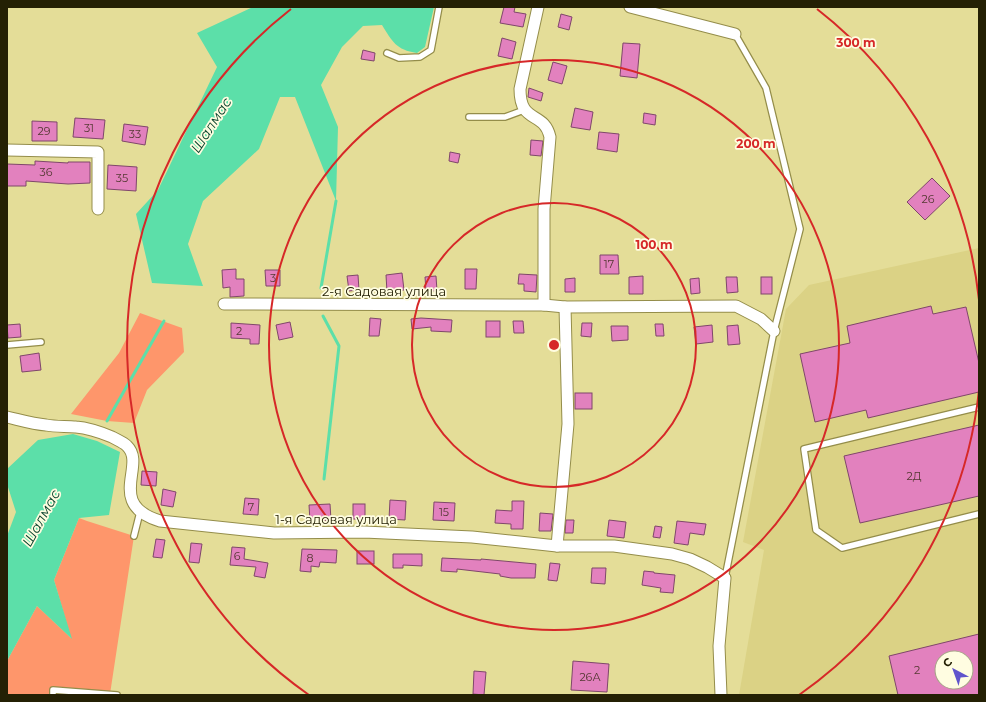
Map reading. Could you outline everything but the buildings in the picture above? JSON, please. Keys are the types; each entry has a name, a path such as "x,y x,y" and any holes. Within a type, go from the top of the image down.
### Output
{"street":[{"path":"538,7 520,89 520,100 524,110 544,124 548,129 550,138 544,209 544,305"},
{"path":"630,7 735,34"},
{"path":"7,150 98,152 98,208"},
{"name":"2-я Садовая улица","path":"224,304 544,305 565,307 736,306 761,319 774,331"},
{"path":"557,546 568,424 565,307"},
{"path":"7,417 47,426 77,427 98,431 122,442 132,452 133,460 130,479 131,494 134,503 140,512"},
{"name":"1-я Садовая улица","path":"140,512 147,517 160,521 274,533 364,532 472,537 557,546 614,546 672,554 690,559 724,578"},
{"path":"721,695 719,646 724,578"}],"lane":[{"path":"387,53 399,58 420,57 431,50 438,7"},
{"path":"724,578 774,331 800,229 766,88 735,34"},
{"path":"469,117 505,117 524,110"},
{"path":"7,344 41,342"},
{"path":"979,407 804,449 816,530 842,548 979,514"},
{"path":"134,536 140,512"},
{"path":"53,695 53,690 117,695"}],"shaded area":[{"path":"979,248 979,695 739,695 764,550 743,542 786,309 809,285"},
{"path":"140,313 182,328 184,352 147,390 134,423 107,421 71,414 119,353"},
{"path":"79,518 134,536 110,694 117,695 7,695 7,661 37,606 71,638 54,580"}],"water":[{"path":"253,7 434,7 425,47 417,53 404,50 395,44 382,25 363,26 342,47 321,85 338,127 336,201 295,97 280,97 259,149 203,201 188,244 203,286 152,283 136,214 158,190 217,67 197,33"},
{"path":"73,434 97,441 120,452 109,515 79,518 54,580 72,639 37,606 7,661 7,536 16,512 7,484 7,469 38,440"}],"waterway":[{"path":"321,288 336,201"},
{"path":"323,316 339,346 324,479"},
{"name":"Шалмас","path":"107,421 164,321"}]}
